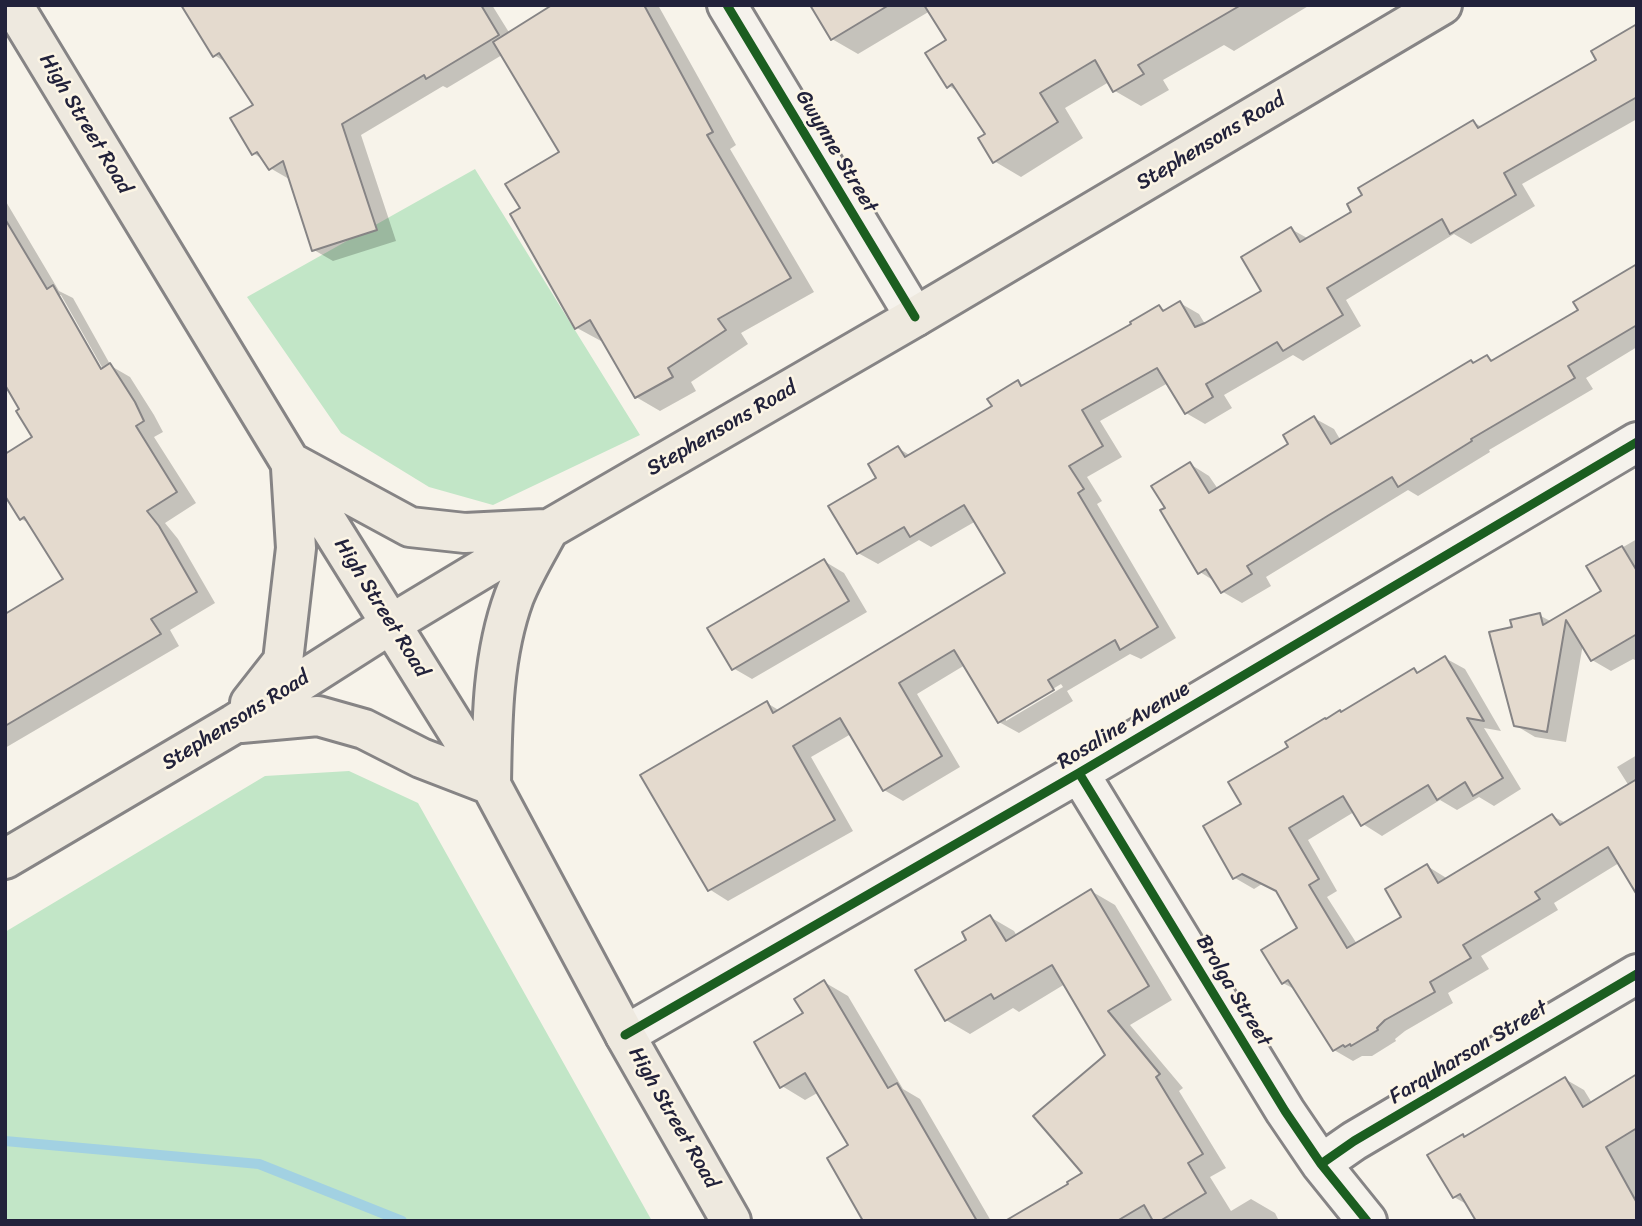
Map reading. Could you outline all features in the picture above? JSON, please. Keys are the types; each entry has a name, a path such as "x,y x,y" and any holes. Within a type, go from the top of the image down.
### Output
{"main road":[{"name":"High Street Road","path":"13,5 290,462 491,785 625,1035 731,1221"},
{"name":"Stephensons Road","path":"5,859 234,724 391,624 549,529 915,317 1429,9"},
{"path":"234,724 318,716 364,729 421,758 491,785 493,701 501,644 514,597 549,529 465,533 410,527 290,462"},
{"path":"234,724 283,660 296,548 290,462"}],"street":[{"name":"Gwynne Street","path":"727,5 915,317"},
{"name":"Rosaline Avenue","path":"625,1035 1079,773 1637,442"},
{"name":"Brolga Street","path":"1079,773 1285,1111 1321,1164 1367,1221"},
{"name":"Farquharson Street","path":"1321,1164 1354,1141 1637,974"}],"green space":[{"path":"475,169 640,435 493,505 429,487 341,433 247,297"},
{"path":"349,771 418,803 652,1221 5,1221 5,932 265,776"}],"building":[{"path":"181,5 481,5 499,35 426,79 424,75 342,124 377,230 312,251 283,161 269,170 257,152 252,155 230,118 253,105 219,53 213,57"},
{"path":"552,5 644,5 713,132 707,135 791,278 718,319 726,330 668,368 673,377 635,398 590,320 575,329 510,214 520,208 505,184 559,152 493,42"},
{"path":"810,5 889,5 831,40"},
{"path":"924,5 1241,5 1138,65 1144,74 1113,92 1095,60 1040,93 1058,122 993,163 978,138 985,134 952,84 947,88 925,53 946,40"},
{"path":"1637,24 1637,97 1504,173 1516,195 1450,234 1442,219 1327,288 1343,315 1283,351 1277,342 1206,384 1213,397 1185,414 1157,368 1082,410 1103,446 1069,466 1084,489 1078,493 1158,627 1120,650 1115,640 1048,680 1054,690 998,723 954,650 899,683 942,756 883,791 840,718 793,746 835,820 708,891 640,775 767,701 773,713 1005,573 964,505 910,537 904,527 857,554 828,506 876,478 868,464 898,446 905,457 992,406 987,399 1018,380 1021,386 1131,324 1130,322 1159,305 1163,311 1180,301 1195,327 1261,291 1241,257 1291,227 1300,242 1351,212 1347,204 1362,195 1358,188 1473,120 1478,128 1596,60 1591,51"},
{"path":"5,219 47,289 53,285 101,369 110,363 135,402 144,421 136,426 177,492 147,511 159,526 197,592 151,619 161,634 5,726 5,614 63,579 24,517 20,520 5,496 5,454 32,437 16,411 19,409 5,385"},
{"path":"1637,264 1637,325 1568,366 1575,378 1471,439 1472,441 1398,487 1392,477 1329,515 1247,566 1252,574 1221,593 1206,569 1198,574 1160,510 1165,508 1151,486 1190,462 1209,493 1288,444 1283,435 1314,416 1331,444 1471,360 1473,363 1487,355 1491,361 1578,310 1573,302"},
{"path":"1622,546 1637,571 1637,634 1591,661 1566,620 1547,732 1514,726 1489,632 1512,627 1510,620 1540,613 1543,625 1601,591 1586,566"},
{"path":"824,559 849,601 732,670 707,628"},
{"path":"1445,656 1484,721 1467,718 1503,778 1473,796 1465,782 1437,800 1428,785 1361,826 1343,796 1289,828 1319,879 1309,885 1347,948 1401,917 1385,889 1427,864 1438,883 1552,814 1560,825 1637,779 1637,895 1608,847 1535,892 1540,899 1463,945 1471,958 1430,982 1435,992 1385,1020 1378,1030 1351,1046 1343,1045 1333,1051 1288,980 1282,984 1261,950 1297,928 1276,891 1242,874 1233,879 1203,826 1241,804 1228,782 1288,747 1285,742 1325,718 1340,710 1341,712 1414,668 1417,673"},
{"path":"1091,889 1149,986 1108,1011 1160,1074 1156,1077 1203,1154 1188,1163 1206,1193 1160,1221 1153,1221 1144,1205 1117,1221 1005,1221 1082,1173 1033,1116 1105,1055 1052,965 994,999 991,994 945,1021 915,970 966,940 962,932 990,915 1006,941"},
{"path":"824,980 888,1088 897,1083 977,1221 863,1221 827,1158 848,1145 805,1073 780,1088 754,1042 803,1013 794,999"},
{"path":"1637,1074 1637,1128 1606,1147 1637,1203 1637,1221 1476,1221 1460,1194 1453,1198 1427,1155 1463,1134 1464,1137 1565,1077 1583,1107"}],"waterway":[{"path":"5,1141 259,1164 402,1221"}],"cycle path":[{"path":"727,5 915,317"},
{"path":"625,1035 1079,773 1637,442"},
{"path":"1079,773 1285,1111 1321,1164 1367,1221"},
{"path":"1321,1164 1354,1141 1637,974"}]}
